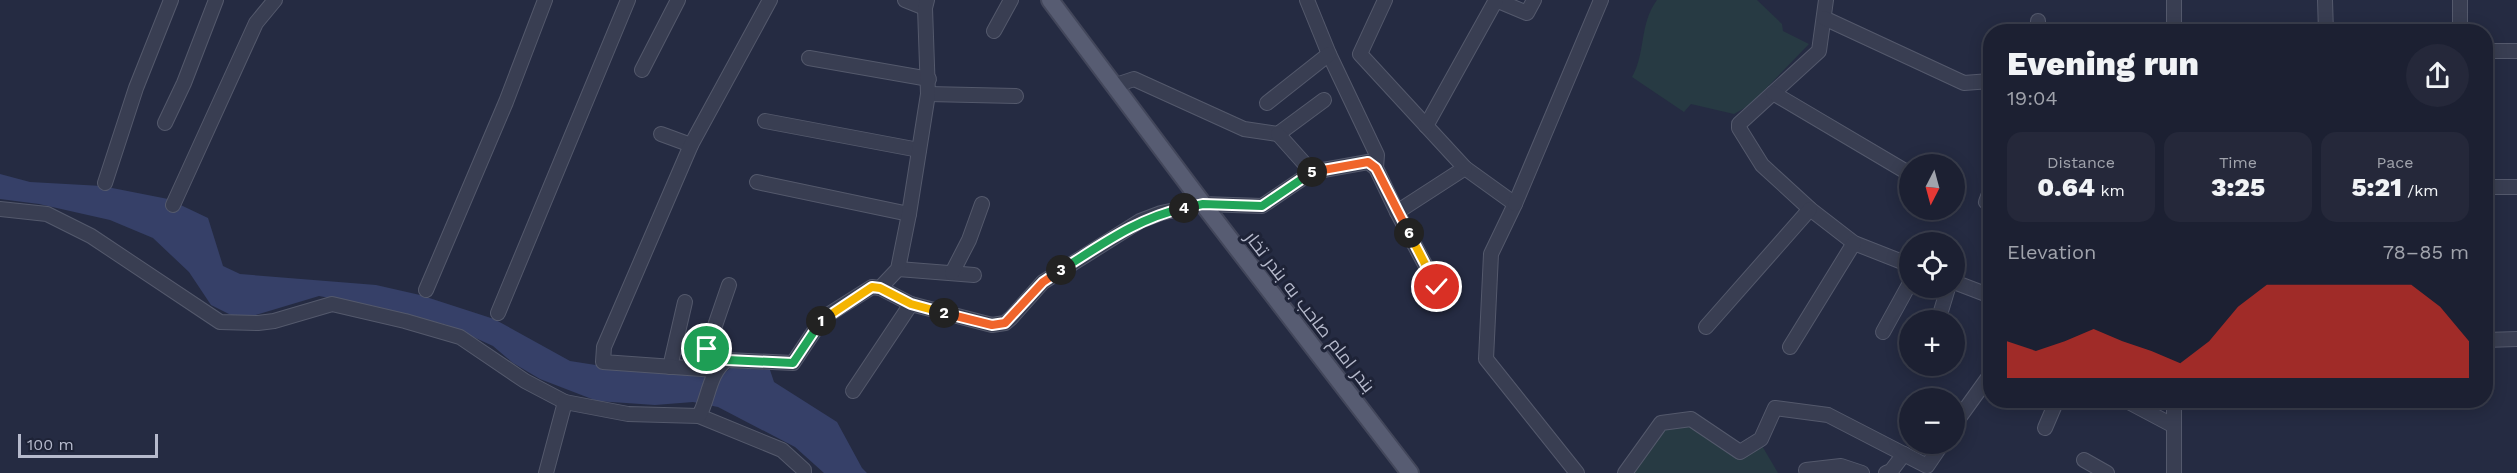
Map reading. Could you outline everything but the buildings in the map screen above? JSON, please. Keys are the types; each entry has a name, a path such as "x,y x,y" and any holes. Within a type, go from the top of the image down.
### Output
{"main road":[{"name":"بندر امام صاحب به بندر تخار","path":"1050,0 1113,87 1410,473"}],"street":[{"path":"105,183 136,88 171,0"},
{"path":"165,123 184,83 216,0"},
{"path":"173,205 256,23 274,0"},
{"path":"426,290 546,0"},
{"path":"498,313 628,0"},
{"path":"642,70 678,0"},
{"path":"716,371 603,362 604,347 691,145 770,0"},
{"path":"880,288 898,269 928,94 926,4 905,0"},
{"path":"994,31 1011,0"},
{"path":"1307,0 1329,54 1377,155 1376,168"},
{"path":"1385,0 1360,54 1465,168 1515,204"},
{"path":"1426,126 1496,0 1527,13 1534,0"},
{"path":"1577,473 1486,359 1491,254 1515,204 1601,0"},
{"path":"1826,0 1819,51 1739,124 1738,128 1762,165 1810,209 1854,243 1899,261"},
{"path":"2174,0 2174,24"},
{"path":"2325,0 2326,24"},
{"path":"2460,0 2460,24"},
{"path":"1824,18 1964,83 1983,82"},
{"path":"2493,51 2517,51"},
{"path":"1267,103 1329,54"},
{"path":"809,58 929,79"},
{"path":"1113,87 1134,79 1244,129 1278,134 1312,172"},
{"path":"1773,93 1899,167"},
{"path":"928,94 1016,96"},
{"path":"1278,134 1324,100"},
{"path":"765,121 919,150"},
{"path":"661,134 691,145"},
{"path":"729,285 707,349 727,360 793,363 823,318 872,287 880,288 911,304 992,325 1005,323 1043,282 1140,221 1161,213 1203,204 1262,206 1312,172 1368,162 1376,168 1437,287"},
{"path":"1398,212 1465,168"},
{"path":"757,182 909,214"},
{"path":"2493,188 2517,187"},
{"path":"952,273 969,240 982,204"},
{"path":"0,209 47,214 92,236 220,322 274,321 332,304 405,321 460,337 525,381 565,402 628,414 701,412 782,450 804,470 804,473"},
{"path":"1706,327 1810,209"},
{"path":"1790,347 1854,243"},
{"path":"898,269 974,275"},
{"path":"1965,286 1983,292"},
{"path":"1883,332 1902,298"},
{"path":"670,367 685,302"},
{"path":"853,392 911,304"},
{"path":"2493,339 2517,339"},
{"path":"701,412 716,371 727,360"},
{"path":"1965,410 1983,385"},
{"path":"546,473 565,402"},
{"path":"1625,473 1661,423 1691,419 1740,452 1761,438 1775,408 1828,415 1899,451"},
{"path":"2045,428 2054,408"},
{"path":"2140,408 2174,426"},
{"path":"2174,408 2174,473"},
{"path":"1887,473 1904,454 1933,469 1938,454"},
{"path":"2084,460 2107,473"},
{"path":"1806,470 1841,466 1862,473"}],"shaded area":[{"path":"1657,0 1757,0 1782,24 1783,31 1809,44 1750,105 1734,114 1691,104 1684,112 1632,77 1639,58 1647,19"},
{"path":"1692,422 1737,458 1758,439 1778,473 1627,473 1662,426"}],"water":[{"path":"0,174 30,182 102,186 168,199 208,218 223,266 240,274 376,285 420,295 494,319 570,361 640,372 697,369 721,375 731,368 770,370 774,382 837,422 867,473 824,473 795,447 718,407 693,402 655,405 597,401 540,379 513,363 493,346 447,325 374,306 319,296 249,317 233,316 211,305 189,272 153,238 110,220 39,204 0,199"}],"route":[{"path":"707,349 727,360 793,363 823,318 872,287 880,288 911,304 992,325 1005,323 1043,282 1140,221 1161,213 1203,204 1262,206 1312,172 1368,162 1376,168 1437,287"}]}
